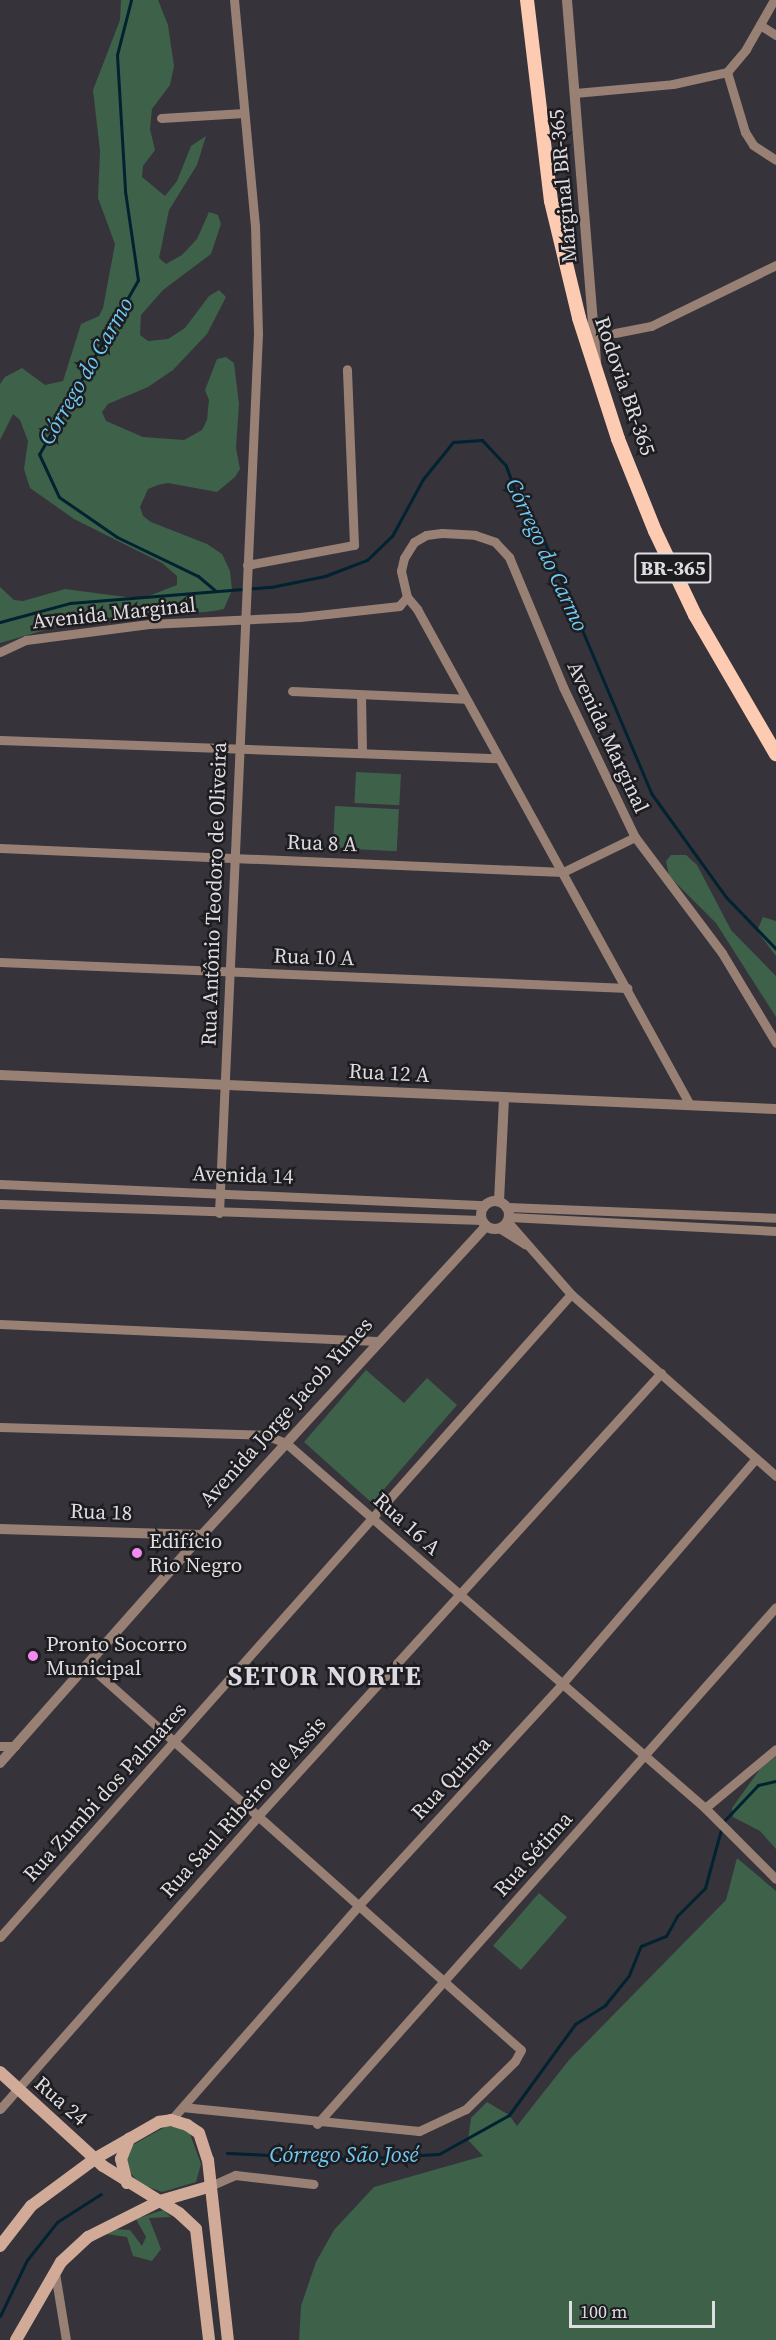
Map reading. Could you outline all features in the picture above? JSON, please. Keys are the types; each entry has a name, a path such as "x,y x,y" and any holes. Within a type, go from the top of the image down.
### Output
{"main road":[{"name":"Rodovia BR-365","path":"527,0 551,201 579,318 618,439 655,531 695,615 776,754"},
{"name":"Rua 24","path":"0,2073 127,2183"},
{"path":"0,2246 31,2206 96,2158 130,2138 171,2120 199,2133 208,2160 208,2187 228,2340"},
{"path":"130,2138 121,2159 127,2183 160,2201 196,2229 209,2340"},
{"path":"16,2340 55,2273 88,2237 160,2201 208,2187"}],"street":[{"name":"Rua Antônio Teodoro de Oliveira","path":"219,1213 227,971 246,621 258,333 255,226 234,0"},
{"name":"Marginal BR-365","path":"567,0 597,336 596,369"},
{"path":"575,93 673,84 727,72 760,25 774,0"},
{"path":"760,25 776,35"},
{"path":"727,72 745,132 753,145 776,160"},
{"path":"160,118 244,112"},
{"path":"615,333 651,326 776,265"},
{"path":"247,564 354,545 347,369"},
{"name":"Avenida Marginal","path":"0,652 26,640 149,624 246,621 399,606 407,597 401,571 404,558 414,542 426,535 475,535 504,549 635,837 722,953 776,1043"},
{"path":"407,597 417,609 690,1105"},
{"path":"292,691 465,699"},
{"path":"361,695 362,753"},
{"path":"0,740 497,758"},
{"name":"Rua 8 A","path":"0,848 563,872 635,837"},
{"name":"Rua 10 A","path":"0,962 627,988"},
{"name":"Rua 12 A","path":"0,1075 504,1099 776,1109"},
{"path":"504,1099 504,1215 571,1294 776,1476"},
{"name":"Avenida 14","path":"0,1184 485,1205 504,1215 776,1231"},
{"name":"Avenida 14","path":"0,1204 484,1223 504,1215 776,1218"},
{"path":"484,1223 485,1205"},
{"name":"Avenida Jorge Jacob Yunes","path":"0,1763 202,1534 484,1223"},
{"name":"Rua Zumbi dos Palmares","path":"0,1937 375,1519 571,1294"},
{"path":"0,1324 377,1341"},
{"name":"Rua Saul Ribeiro de Assis","path":"0,2109 258,1816 661,1372"},
{"name":"Rua 16 A","path":"0,1427 265,1435 286,1443 561,1685 705,1808 776,1879"},
{"name":"Rua Quinta","path":"171,2120 184,2108 358,1905 561,1685 756,1458"},
{"name":"Rua 18","path":"0,1529 202,1534"},
{"name":"Rua Sétima","path":"317,2124 776,1607"},
{"path":"88,1665 520,2050 486,2092 445,2122 404,2132 184,2108"},
{"path":"0,1746 15,1746"},
{"path":"705,1808 776,1749"},
{"path":"208,2187 227,2176 242,2175 313,2184"},
{"path":"55,2273 66,2340"}],"green space":[{"path":"121,0 158,0 168,25 174,66 170,85 152,109 150,129 155,150 143,166 142,177 165,196 177,181 191,146 206,136 197,165 169,210 159,258 166,264 182,255 197,239 209,212 218,215 221,224 211,254 163,290 141,315 140,335 148,341 168,339 185,328 209,296 219,290 226,297 207,334 173,370 148,387 108,404 102,412 106,421 143,437 184,440 202,430 207,420 209,400 205,390 217,359 226,357 234,363 239,404 236,448 240,469 235,477 217,492 168,483 158,485 148,489 140,507 143,516 151,522 207,544 222,554 230,571 232,590 224,609 59,626 0,643 0,587 14,600 23,601 65,589 141,599 177,585 177,576 162,563 74,519 30,488 24,469 28,441 20,420 13,414 0,440 0,384 5,377 22,368 45,385 63,381 81,324 99,316 103,308 115,244 98,198 100,151 93,90 120,20"},
{"path":"356,772 401,774 399,805 354,803"},
{"path":"335,806 399,809 397,851 333,848"},
{"path":"671,855 686,855 697,865 731,930 776,976 776,1017 716,923 669,876 666,861"},
{"path":"763,917 776,921 776,956 757,931"},
{"path":"366,1370 404,1403 427,1378 457,1405 372,1503 304,1442"},
{"path":"776,1756 776,1849 760,1831 733,1817 732,1808 760,1769"},
{"path":"737,1858 776,1891 776,2340 299,2340 301,2306 316,2262 334,2230 374,2187 483,2156 468,2140 471,2118 487,2102 509,2115 517,2126 569,2060 726,1900"},
{"path":"539,1893 567,1917 521,1970 493,1946"},
{"path":"165,2127 178,2127 190,2134 201,2164 196,2182 162,2192 140,2184 123,2164 129,2147"},
{"path":"163,2210 171,2217 149,2218 161,2249 152,2261 133,2256 127,2237 106,2234 113,2229 130,2230 142,2246 146,2237 136,2219"}],"waterway":[{"name":"Córrego do Carmo","path":"131,0 117,55 125,191 138,280 39,454 59,497 117,537 198,576 216,591"},
{"name":"Córrego do Carmo","path":"0,622 70,603 271,587 325,576 367,560 392,536 423,479 453,442 482,440 506,466 519,502 543,538 651,793 726,897 776,949"},
{"name":"Córrego São José","path":"227,2153 352,2159 439,2154 509,2115 575,2024 605,2005 629,1975 641,1946 666,1936 677,1916 705,1888 723,1822 758,1785 776,1781"},
{"name":"Córrego São José","path":"0,2316 27,2260 57,2222 101,2194"}],"place":[{"name":"Edifício Rio Negro","path":"137,1553"},
{"name":"Pronto Socorro Municipal","path":"33,1656"}],"district":[{"name":"SETOR NORTE","path":"325,1676"}]}
